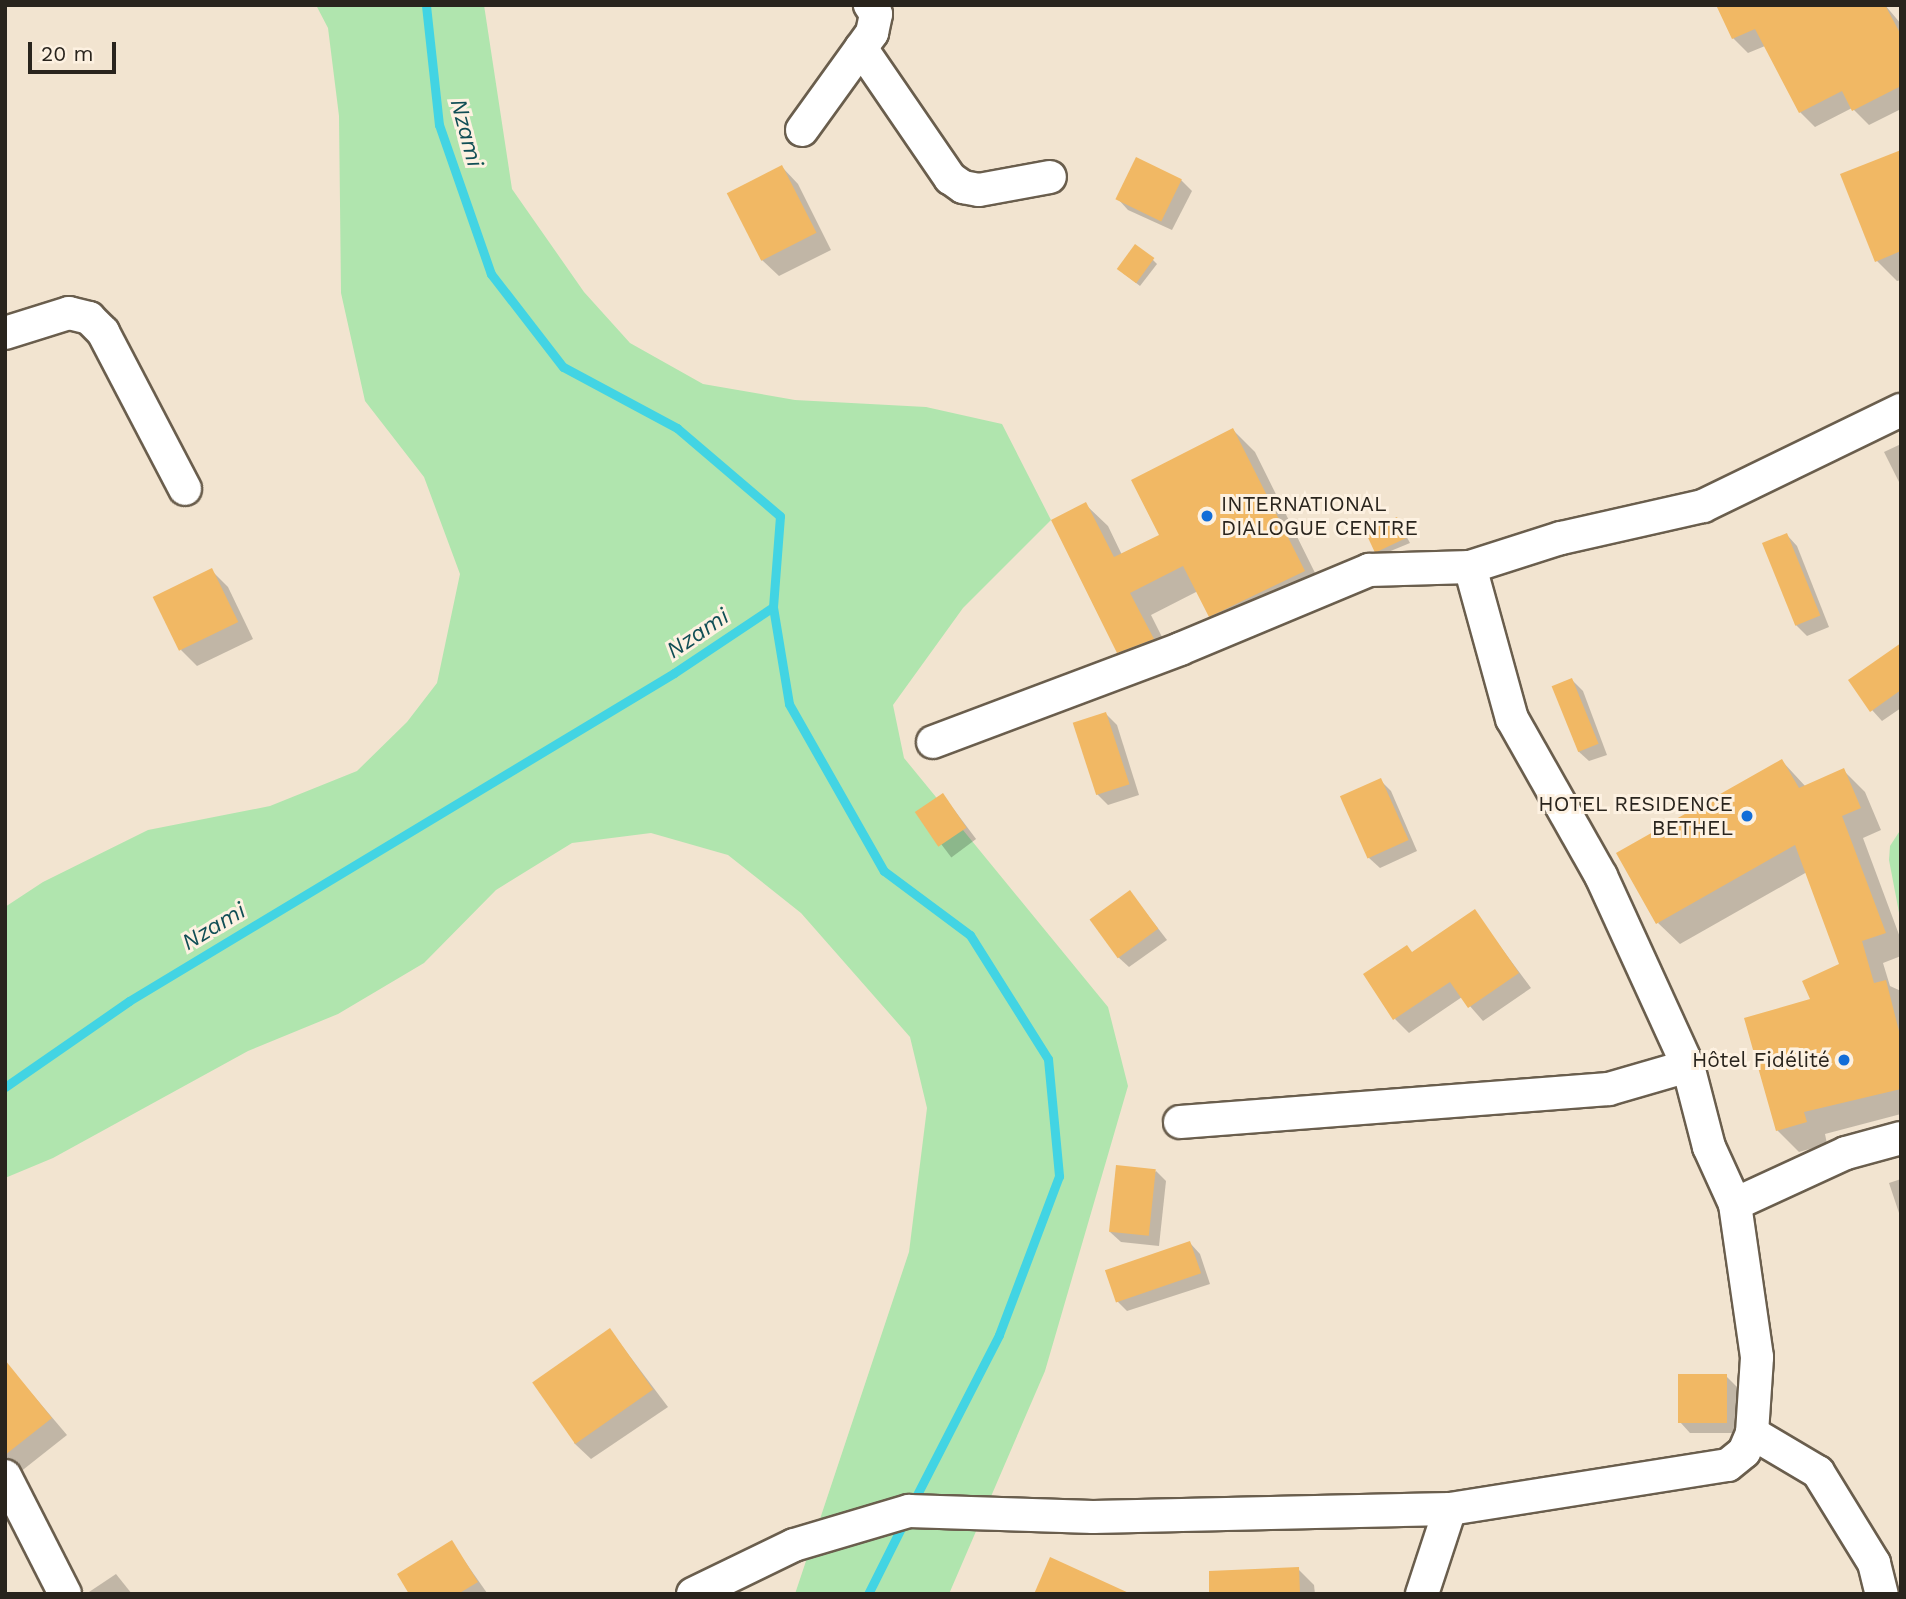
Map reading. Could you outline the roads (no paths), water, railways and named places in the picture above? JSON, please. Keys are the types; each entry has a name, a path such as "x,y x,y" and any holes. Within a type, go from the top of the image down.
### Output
{"street":[{"path":"802,130 876,23 870,5"},
{"path":"861,48 950,178 963,187 979,190 1050,177"},
{"path":"5,333 69,313 89,318 103,332 185,489"},
{"path":"933,742 1180,649 1370,570 1470,567 1561,538 1703,506 1901,410"},
{"path":"693,1594 794,1545 909,1511 1093,1517 1450,1510 1728,1465 1744,1452 1752,1433 1757,1357 1735,1205 1709,1147 1688,1066 1601,876 1512,719 1470,567"},
{"path":"1180,1122 1609,1090 1688,1066"},
{"path":"1735,1205 1846,1153 1901,1138"},
{"path":"1752,1433 1818,1472 1874,1563 1882,1594"},
{"path":"5,1476 55,1591"},
{"path":"1422,1594 1450,1510"}],"waterway":[{"name":"Nzami","path":"5,1087 129,1001 674,673 773,607 780,516 677,428 563,367 491,274 439,125 426,5"},
{"path":"773,607 789,704 884,871 970,935 1048,1059 1059,1176 999,1335 912,1504"},
{"path":"868,1594 905,1520"}],"place":[{"name":"INTERNATIONAL DIALOGUE CENTRE","path":"1207,516"},
{"name":"HOTEL RESIDENCE BETHEL","path":"1747,816"},
{"name":"Hôtel Fidélité","path":"1844,1060"}]}
